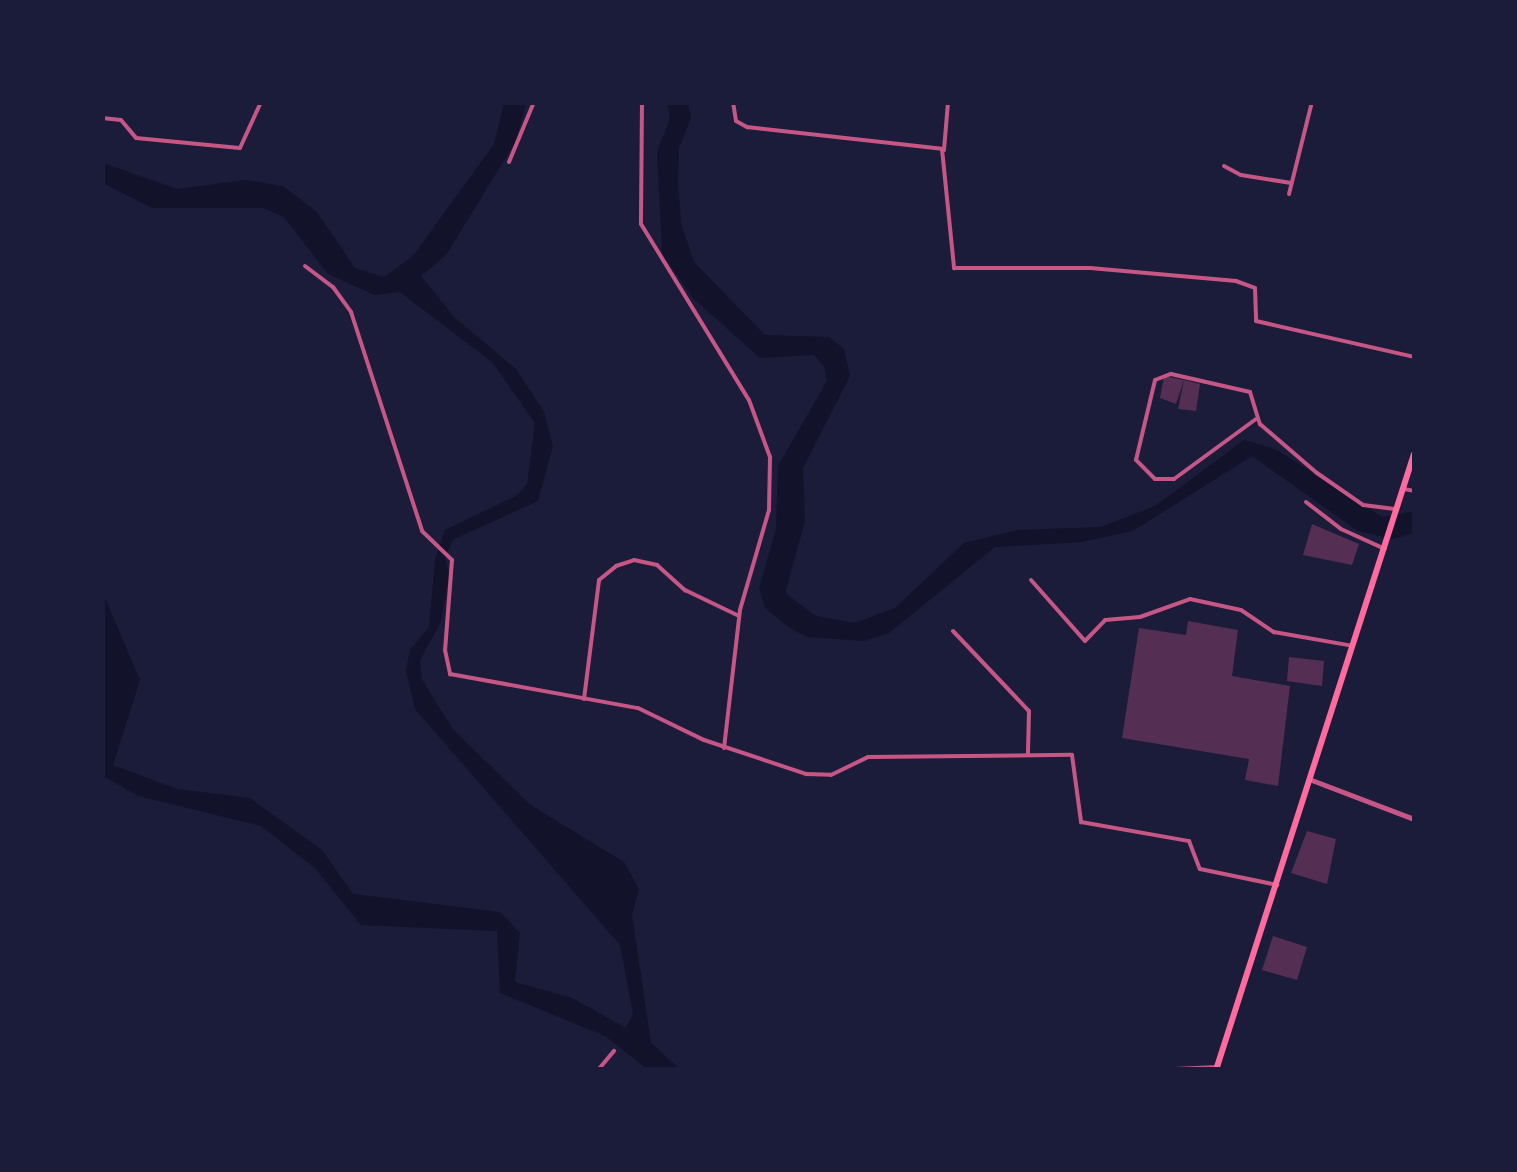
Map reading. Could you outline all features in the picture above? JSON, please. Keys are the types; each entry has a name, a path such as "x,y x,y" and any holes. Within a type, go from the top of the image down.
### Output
{"main road":[{"path":"1216,1068 1414,454"}],"street":[{"path":"102,118 121,120 136,138 240,148 261,102"},
{"path":"509,162 534,102"},
{"path":"642,102 641,224 749,400 770,457 764,538 739,616 724,748"},
{"path":"733,102 736,121 746,127 944,150"},
{"path":"948,102 944,150 948,260 954,268 1090,268 1236,281 1255,288 1256,321 1414,356"},
{"path":"1289,194 1312,102"},
{"path":"1224,166 1240,175 1292,183"},
{"path":"304,266 339,292 351,312 422,531 453,568 445,650 450,674 638,708 724,748 819,775 868,757 1028,752 1076,758 1075,808 1081,822 1188,841 1200,868 1277,885"},
{"path":"1256,419 1174,478 1155,478 1136,460 1155,380 1163,374 1250,392 1256,419 1352,499 1383,511 1398,511"},
{"path":"1404,489 1414,491"},
{"path":"1306,502 1341,529 1386,546"},
{"path":"584,699 599,580 616,566 634,560 657,565 684,590 739,616"},
{"path":"1031,580 1085,642 1105,620 1140,617 1190,599 1241,610 1274,632 1353,646"},
{"path":"953,631 1030,711 1028,752"},
{"path":"1309,779 1414,819"},
{"path":"598,1070 614,1051"},
{"path":"1153,1070 1216,1068"}],"shaded area":[{"path":"504,103 526,103 516,141 446,255 421,276 454,317 516,369 544,412 553,446 538,501 454,539 445,557 449,575 441,622 420,660 422,680 453,729 529,804 624,862 639,889 632,915 651,1043 680,1069 647,1069 605,1036 500,993 497,931 361,925 315,868 261,826 138,796 103,776 102,591 140,680 113,765 177,789 250,798 322,850 353,894 500,912 520,933 515,982 572,998 626,1028 633,1014 620,945 415,709 406,671 410,650 429,627 435,560 445,530 518,495 527,484 535,423 492,362 400,292 375,295 328,274 284,217 263,208 152,208 103,183 103,163 177,189 246,180 283,186 317,212 355,268 384,277 413,256 494,144"},
{"path":"667,103 688,103 691,118 679,148 678,183 681,223 694,262 765,335 829,337 844,349 850,376 803,468 805,521 785,593 816,616 854,623 895,608 964,543 1018,530 1100,527 1155,506 1244,440 1277,450 1382,517 1414,511 1414,533 1393,539 1358,531 1252,456 1133,531 1081,542 995,547 889,633 864,641 807,637 788,627 765,608 759,588 776,529 778,466 827,381 824,366 814,355 760,358 694,299 662,254 657,152 670,118"}],"building":[{"path":"1164,376 1184,380 1176,404 1160,398"},
{"path":"1184,380 1200,384 1196,411 1178,409"},
{"path":"1312,524 1359,544 1352,565 1303,555"},
{"path":"1188,621 1238,630 1232,676 1290,686 1278,786 1245,780 1249,759 1122,738 1139,628 1186,635"},
{"path":"1289,657 1324,661 1322,686 1287,681"},
{"path":"1307,831 1336,839 1327,884 1291,873"},
{"path":"1273,936 1307,947 1297,980 1262,970"}]}
